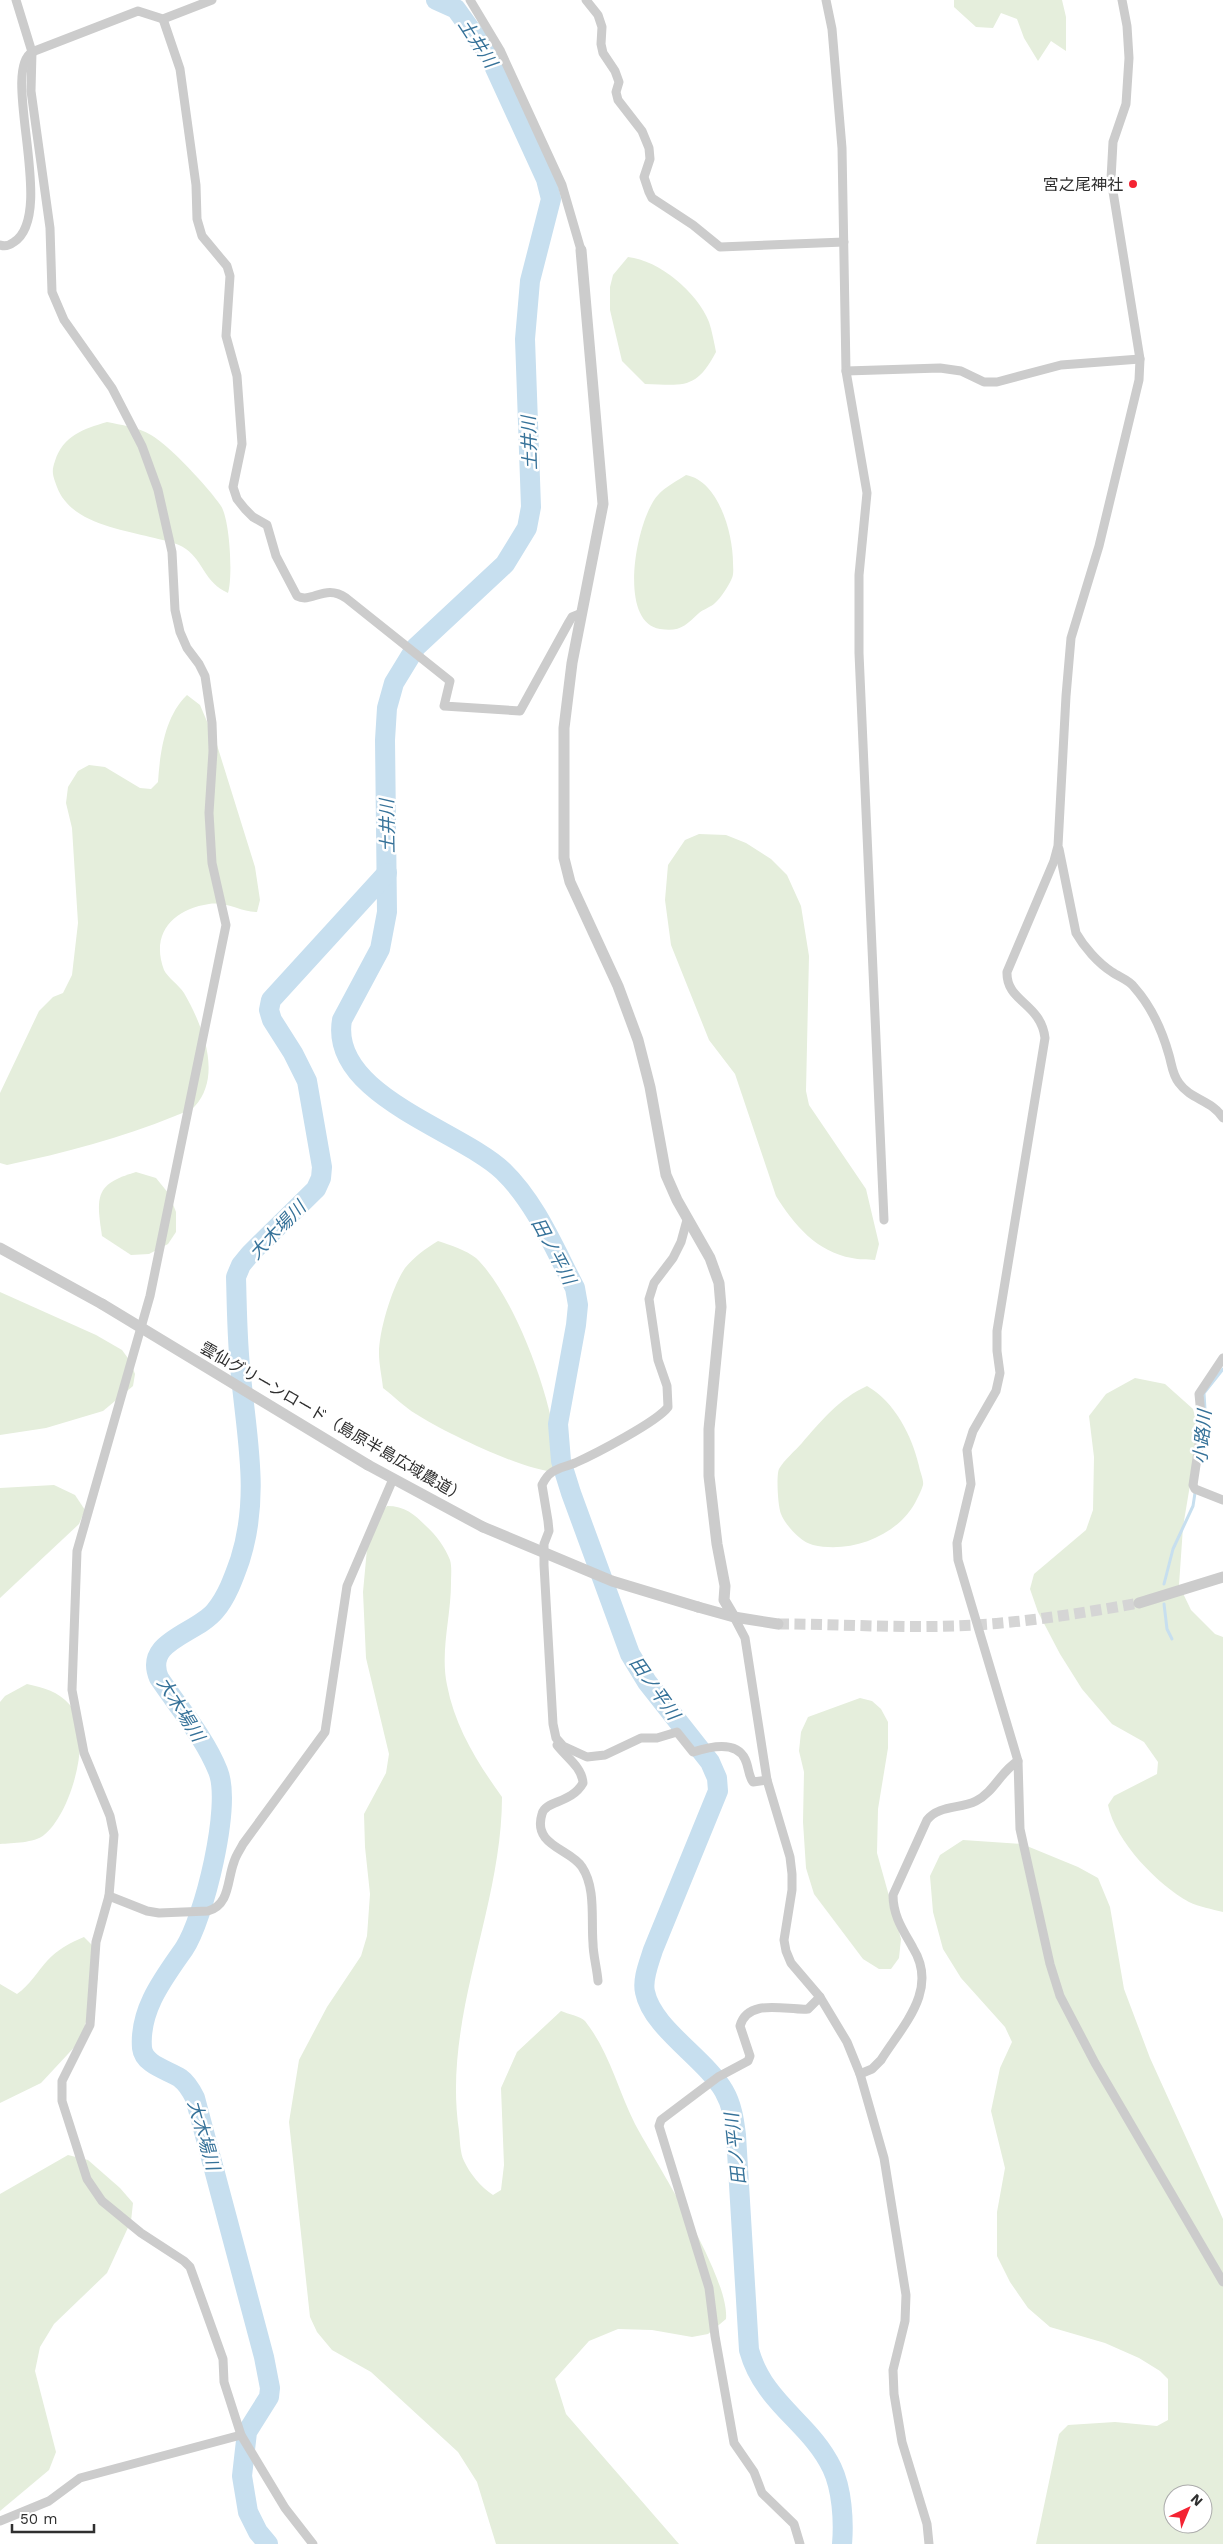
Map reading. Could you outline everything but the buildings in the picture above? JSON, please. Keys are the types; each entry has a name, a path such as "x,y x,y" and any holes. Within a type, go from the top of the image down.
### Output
{"street":[{"path":"16,0 32,52 31,91 50,228 52,292 64,320 112,388 142,446 158,490 172,552 175,610 180,632 187,648 205,676 212,723 213,752 209,813 212,862 226,925 150,1296 77,1551 72,1690 84,1753 110,1816 114,1835 109,1896 96,1942 90,2025 62,2081 62,2100 87,2179 102,2200 141,2233 184,2261 190,2267 223,2359 224,2382 242,2436 286,2508 313,2544"},
{"path":"0,245 12,244 20,238 28,222 29,195 18,80 23,59 32,52 138,10 163,19 212,0"},
{"path":"470,0 500,50 562,185 581,250 603,504 572,662 564,728 564,858 570,882 618,986 638,1040 650,1087 666,1175 687,1220 710,1258 719,1282 721,1307 709,1429 709,1476 717,1544 725,1586 724,1600 745,1638 767,1780 790,1857 792,1890 784,1940 786,1951 791,1963 820,1997 847,2042 860,2074 884,2158 906,2295 905,2321 893,2370 894,2394 902,2442 927,2524 928,2544"},
{"path":"586,0 598,15 602,27 601,44 604,54 616,71 619,82 616,92 618,100 642,131 649,148 650,159 644,177 652,198 693,225 720,247 844,242"},
{"path":"826,0 832,29 841,138 846,371 868,493 859,575 859,653 884,1220"},
{"path":"1122,0 1127,26 1129,58 1126,104 1113,142 1111,179 1140,359 1138,380 1099,546 1071,638 1058,846 1054,861 1007,972 1006,982 1012,992 1038,1016 1044,1027 1045,1038 997,1331 1000,1373 996,1391 973,1431 967,1450 971,1484 957,1543 958,1560 972,1612 1018,1761 1020,1829 1050,1964 1060,1996 1095,2063 1223,2282"},
{"path":"163,19 180,69 196,186 197,219 202,236 226,266 230,276 226,336 237,376 242,444 233,480 237,499 253,517 267,525 276,556 299,598 329,591 338,592 450,681 444,706 520,711 572,617 582,613"},
{"path":"846,371 940,368 961,371 984,382 997,382 1061,365 1140,359"},
{"path":"1058,846 1076,933 1082,944 1110,971 1132,984 1145,1000 1157,1020 1171,1068 1179,1083 1188,1092 1217,1108 1223,1118"},
{"path":"598,1981 593,1946 591,1897 585,1871 575,1859 554,1848 542,1830 542,1812 547,1806 571,1797 583,1783 579,1768 557,1745 553,1724 544,1565 544,1544 549,1532 542,1485 549,1473 654,1420 668,1407 667,1386 658,1360 649,1300 654,1283 673,1258 681,1242 687,1220"},
{"name":"雲仙グリーンロード（島原半島広域農道）","path":"0,1248 102,1304 368,1466 483,1527 612,1582 734,1617 778,1624"},
{"path":"1223,1358 1199,1394 1202,1425 1192,1485 1195,1489 1223,1500"},
{"path":"109,1896 147,1911 208,1911 216,1909 224,1901 234,1861 243,1844 324,1732 348,1586 393,1479"},
{"path":"1139,1602 1223,1578"},
{"path":"556,1738 563,1746 574,1753 596,1757 641,1738 656,1738 677,1732 693,1752 721,1746 739,1751 744,1757 753,1782 767,1780"},
{"path":"860,2074 872,2068 880,2060 920,1998 924,1981 922,1966 898,1923 893,1908 893,1896 927,1820 932,1814 940,1810 967,1805 978,1800 1008,1768 1018,1761"},
{"path":"800,2544 794,2524 762,2493 754,2472 734,2442 715,2336 709,2288 659,2132 661,2120 715,2079 748,2061 750,2056 740,2026 746,2015 768,2007 808,2009 820,1997"},
{"path":"0,2521 49,2501 80,2478 242,2436"}],"green space":[{"path":"954,0 1062,0 1066,17 1066,51 1051,41 1038,61 1024,38 1017,19 1001,13 993,28 976,27 954,7"},
{"path":"628,257 640,259 664,271 687,289 704,311 710,325 716,352 702,373 688,383 670,385 645,384 622,361 610,310 610,287 613,275"},
{"path":"107,422 141,430 159,440 208,489 221,506 227,523 230,549 230,585 228,593 209,578 197,560 186,549 169,542 96,522 84,516 63,499 57,487 53,468 63,445 82,431"},
{"path":"686,475 697,479 707,487 722,510 730,538 733,574 725,591 713,604 682,627 673,630 660,629 646,622 638,608 634,589 638,545 643,524 650,507 658,495"},
{"path":"187,695 200,705 217,745 255,867 260,900 257,912 215,903 196,907 176,917 163,934 160,945 160,957 164,970 182,990 191,1005 203,1034 207,1050 208,1080 203,1094 191,1109 155,1124 50,1155 7,1165 0,1163 0,1093 39,1011 53,997 63,993 72,975 78,923 72,828 66,803 68,787 78,771 89,765 105,767 140,788 151,789 158,782 162,747 173,713"},
{"path":"699,834 726,835 746,843 771,859 787,875 801,906 809,956 806,1091 809,1105 866,1189 879,1244 875,1260 855,1259 828,1250 808,1236 791,1217 776,1196 735,1074 709,1040 671,945 665,900 668,865 685,840"},
{"path":"136,1172 156,1178 169,1194 176,1212 176,1232 168,1244 149,1254 131,1255 102,1236 99,1201 101,1194 113,1181"},
{"path":"438,1241 463,1250 476,1258 491,1276 506,1300 533,1359 544,1391 552,1421 557,1472 526,1465 485,1450 429,1422 383,1388 379,1357 380,1344 384,1321 395,1286 412,1260"},
{"path":"0,1292 96,1335 122,1350 130,1361 135,1374 133,1386 103,1411 46,1428 0,1435"},
{"path":"1135,1378 1165,1384 1193,1409 1199,1431 1183,1527 1179,1585 1191,1610 1215,1634 1223,1637 1223,1912 1193,1904 1164,1885 1140,1861 1119,1833 1108,1805 1114,1796 1157,1774 1158,1762 1144,1742 1112,1724 1082,1689 1060,1654 1038,1612 1030,1589 1034,1574 1086,1530 1093,1510 1094,1457 1089,1416 1106,1394"},
{"path":"867,1386 886,1401 901,1421 916,1455 923,1487 909,1512 887,1532 859,1544 843,1547 813,1545 794,1533 781,1514 778,1492 779,1469 816,1426 848,1397"},
{"path":"54,1485 75,1495 85,1510 79,1524 0,1598 0,1488"},
{"path":"387,1506 399,1507 409,1511 437,1537 450,1560 451,1596 445,1647 447,1685 461,1730 484,1771 502,1797 493,1881 465,2005 459,2047 456,2089 460,2146 466,2166 480,2184 493,2195 501,2190 504,2165 501,2088 517,2052 561,2011 580,2018 585,2021 601,2045 635,2124 705,2250 717,2277 724,2301 726,2319 708,2334 692,2337 652,2330 618,2329 589,2341 555,2379 566,2414 679,2544 496,2544 477,2482 458,2452 371,2372 332,2350 317,2332 310,2317 289,2122 299,2060 327,2007 361,1956 367,1936 370,1894 364,1814 386,1773 389,1754 366,1658 363,1592 369,1527"},
{"path":"27,1684 56,1693 70,1705 77,1718 80,1735 76,1773 63,1810 54,1825 44,1835 29,1841 0,1844 0,1702 5,1696"},
{"path":"860,1698 872,1701 881,1709 888,1722 888,1748 878,1809 877,1853 901,1939 899,1958 891,1969 879,1969 863,1959 814,1894 806,1868 803,1822 804,1772 799,1751 801,1732 808,1717"},
{"path":"963,1840 1022,1844 1078,1867 1098,1878 1110,1907 1124,1989 1150,2058 1223,2219 1223,2544 1036,2544 1059,2434 1068,2425 1115,2422 1157,2426 1168,2420 1168,2379 1160,2371 1139,2358 1105,2343 1050,2327 1028,2308 1010,2282 997,2256 997,2212 1005,2168 991,2111 1000,2068 1012,2042 1005,2027 961,1978 943,1949 933,1912 930,1876 940,1855"},
{"path":"84,1937 95,1948 98,1978 81,2040 41,2083 0,2103 0,1984 17,1994 26,1987 55,1953"},
{"path":"68,2155 88,2160 120,2188 133,2203 131,2221 107,2273 54,2324 40,2347 35,2371 56,2452 49,2470 0,2511 0,2194"}],"waterway":[{"name":"田ノ平川","path":"436,0 456,9 489,55 546,179 551,199 530,281 525,339 531,507 527,528 505,564 416,647 394,683 387,708 385,740 387,912 380,949 342,1020 343,1046 356,1069 376,1090 402,1108 483,1156 503,1171 535,1212 575,1288 578,1305 576,1325 558,1424 561,1461 630,1654 647,1682 710,1762 717,1778 718,1791 653,1950 645,1976 645,1992 658,2018 705,2067 724,2091 729,2102 736,2135 749,2350 756,2369 765,2385 812,2438 832,2468 842,2505 842,2544"},
{"name":"大木場川","path":"268,2544 258,2532 248,2512 242,2476 247,2432 269,2397 270,2388 264,2357 195,2098 189,2087 182,2080 147,2059 142,2048 142,2034 148,2008 161,1983 184,1949 200,1913 214,1861 221,1809 221,1787 218,1771 213,1759 199,1735 159,1678 156,1665 158,1655 165,1647 215,1611 227,1593 240,1560 246,1537 251,1491 249,1446 237,1326 236,1277 241,1265 250,1254 316,1189 321,1178 322,1167 307,1081 293,1053 272,1020 269,1010 271,1000 387,873"},
{"name":"小路川","path":"1206,1426 1204,1393 1223,1369"},
{"name":"小路川","path":"1164,1584 1173,1549 1193,1506 1195,1493"},
{"name":"小路川","path":"1164,1604 1167,1629 1172,1639"}],"tunnel":[{"path":"778,1624 910,1627 977,1625 1046,1618 1139,1603"}],"place":[{"name":"宮之尾神社","path":"1133,184"}],"water label":[{"name":"土井川","path":"478,43"},
{"name":"土井川","path":"529,443"},
{"name":"土井川","path":"387,826"}]}
